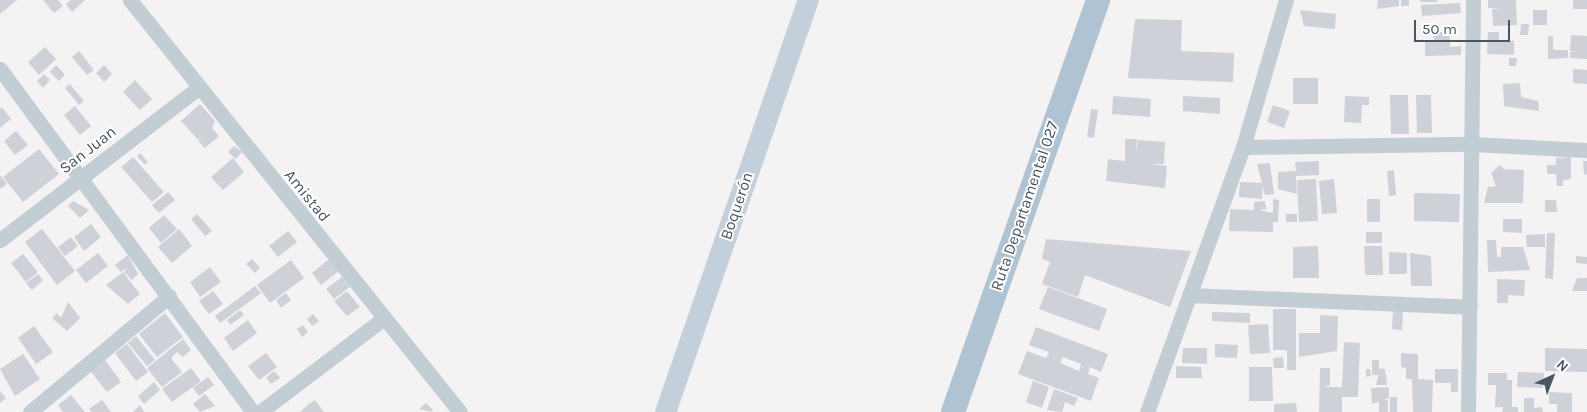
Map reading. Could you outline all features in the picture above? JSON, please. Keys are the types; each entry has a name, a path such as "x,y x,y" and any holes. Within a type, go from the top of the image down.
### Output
{"main road":[{"name":"Ruta Departamental 027","path":"953,412 1098,0"}],"street":[{"name":"Amistad","path":"130,0 383,319 460,412"},
{"name":"Boquerón","path":"665,412 808,0"},
{"path":"1147,412 1243,146 1286,0"},
{"path":"1468,412 1473,0"},
{"path":"0,68 254,412"},
{"name":"San Juan","path":"0,240 198,88"},
{"path":"1243,146 1471,144 1587,150"},
{"path":"1189,295 1470,307"},
{"path":"30,412 169,296"},
{"path":"260,412 383,319"}],"building":[{"path":"0,0 17,0 0,14"},
{"path":"43,0 58,0 63,6 54,13"},
{"path":"71,0 85,0 72,12 66,4"},
{"path":"1378,0 1399,0 1399,6 1377,9"},
{"path":"1401,0 1409,0 1409,6 1401,6"},
{"path":"1420,0 1437,0 1437,2 1420,2"},
{"path":"1488,0 1516,0 1517,25 1493,26 1492,9 1500,8 1488,8"},
{"path":"1573,0 1587,0 1587,9 1573,9"},
{"path":"1460,3 1461,13 1422,16 1421,5"},
{"path":"1300,10 1336,14 1335,29 1304,26"},
{"path":"1533,10 1547,10 1547,25 1533,25"},
{"path":"1135,19 1182,20 1181,51 1234,53 1233,82 1128,78"},
{"path":"1521,24 1529,24 1528,35 1520,35"},
{"path":"1433,32 1450,32 1450,47 1461,46 1461,55 1425,56 1425,40 1434,40"},
{"path":"1488,32 1499,32 1499,40 1514,41 1514,55 1487,54"},
{"path":"1571,35 1587,36 1587,59 1570,58 1570,52 1578,52 1570,51"},
{"path":"1548,36 1553,36 1553,50 1568,50 1568,58 1548,59"},
{"path":"45,47 56,59 39,75 28,62"},
{"path":"79,51 94,70 87,75 72,57"},
{"path":"1509,58 1517,58 1516,66 1509,66"},
{"path":"56,65 65,75 59,81 50,72"},
{"path":"104,65 112,74 104,82 96,73"},
{"path":"1573,69 1587,70 1587,84 1573,83"},
{"path":"44,74 50,80 43,88 37,81"},
{"path":"1293,78 1318,78 1318,104 1293,104"},
{"path":"135,80 152,99 140,110 123,92"},
{"path":"1520,83 1521,97 1538,101 1539,111 1504,106 1503,84"},
{"path":"70,84 84,101 79,105 65,88"},
{"path":"1390,95 1408,95 1409,134 1391,134"},
{"path":"1416,95 1431,95 1432,133 1417,133"},
{"path":"1113,96 1151,99 1150,117 1112,114"},
{"path":"1183,96 1220,98 1220,114 1183,111"},
{"path":"1345,96 1369,97 1369,105 1362,105 1361,123 1344,122"},
{"path":"200,104 215,121 212,128 219,136 205,148 198,141 205,134 198,140 181,121"},
{"path":"1273,105 1290,111 1284,128 1267,122"},
{"path":"75,106 91,126 80,135 64,115"},
{"path":"2,107 11,119 0,128 0,109"},
{"path":"1091,109 1098,110 1094,138 1087,137"},
{"path":"16,131 28,145 15,155 4,141"},
{"path":"1125,139 1137,139 1136,155 1138,140 1165,142 1164,164 1151,164 1167,166 1165,188 1106,181 1108,159 1125,161"},
{"path":"234,146 242,152 236,159 228,152"},
{"path":"39,149 59,174 23,202 3,177"},
{"path":"140,153 148,162 145,165 137,156"},
{"path":"133,157 164,192 152,202 121,167"},
{"path":"1571,157 1571,179 1563,180 1563,186 1557,186 1556,174 1547,174 1547,165 1556,165 1556,158"},
{"path":"233,158 244,172 223,190 211,177"},
{"path":"1319,161 1319,175 1296,176 1297,194 1278,189 1278,172 1296,171 1295,162"},
{"path":"1583,161 1587,161 1587,174 1584,175"},
{"path":"1270,163 1274,194 1265,195 1257,164"},
{"path":"1500,165 1504,169 1524,170 1523,203 1484,203 1488,187 1496,186 1491,173"},
{"path":"1394,170 1396,195 1389,196 1387,171"},
{"path":"0,175 7,184 0,189"},
{"path":"1316,179 1318,221 1299,222 1297,180"},
{"path":"1334,179 1337,213 1322,214 1319,181"},
{"path":"1240,182 1263,183 1262,199 1239,197"},
{"path":"168,192 175,200 159,213 152,205"},
{"path":"1414,193 1460,194 1459,222 1414,221"},
{"path":"1273,199 1279,200 1278,222 1273,222 1273,232 1229,231 1230,209 1254,210 1254,202 1265,201 1266,209 1259,210 1273,213"},
{"path":"1367,199 1380,199 1380,222 1367,222"},
{"path":"1545,200 1556,200 1557,212 1545,212"},
{"path":"73,201 89,210 80,218 68,206"},
{"path":"197,214 212,231 205,236 191,219"},
{"path":"1286,214 1297,214 1297,222 1286,222"},
{"path":"164,215 177,229 161,243 149,228"},
{"path":"1503,219 1522,219 1522,233 1503,232"},
{"path":"91,224 101,237 84,251 74,237"},
{"path":"42,229 75,271 57,285 25,242"},
{"path":"179,229 192,246 172,263 158,247"},
{"path":"288,231 297,242 278,257 269,246"},
{"path":"1366,232 1382,232 1382,243 1366,243"},
{"path":"1547,233 1555,233 1553,279 1545,278"},
{"path":"1545,234 1545,247 1527,247 1526,235"},
{"path":"71,237 78,246 65,256 58,247"},
{"path":"1046,239 1191,251 1170,307 1085,275 1078,297 1042,284 1050,262 1042,259"},
{"path":"1487,240 1496,240 1497,257 1501,257 1501,247 1523,247 1530,270 1488,272"},
{"path":"1318,246 1319,278 1293,278 1293,247"},
{"path":"1364,246 1382,246 1383,275 1365,275"},
{"path":"1389,252 1407,253 1407,274 1389,274"},
{"path":"98,253 108,266 86,283 76,270"},
{"path":"1410,253 1431,256 1432,286 1411,286"},
{"path":"23,254 38,272 26,282 11,263"},
{"path":"128,255 138,274 132,280 124,272 128,267 121,272 115,265"},
{"path":"1576,256 1587,257 1587,264 1576,263"},
{"path":"252,259 260,268 255,273 246,264"},
{"path":"329,259 339,271 321,285 312,273"},
{"path":"291,260 304,278 270,303 257,285"},
{"path":"210,267 221,282 200,297 190,282"},
{"path":"123,272 140,294 128,304 106,285"},
{"path":"38,274 43,280 32,290 26,283"},
{"path":"342,277 350,287 334,299 326,289"},
{"path":"1577,278 1587,278 1587,291 1572,291"},
{"path":"1497,279 1525,280 1524,296 1508,295 1508,303 1497,303"},
{"path":"255,286 261,293 220,323 215,316"},
{"path":"1048,287 1107,309 1099,331 1039,309"},
{"path":"213,291 223,304 209,314 199,301"},
{"path":"347,291 360,307 347,316 334,301"},
{"path":"286,293 291,300 281,308 276,300"},
{"path":"68,302 80,318 67,331 52,318 57,313 61,318"},
{"path":"1273,309 1296,309 1296,370 1287,370 1287,350 1273,350"},
{"path":"240,310 244,315 230,325 227,320"},
{"path":"1393,310 1403,311 1402,330 1392,329"},
{"path":"1212,312 1250,313 1250,323 1212,321"},
{"path":"165,313 183,337 157,357 139,334"},
{"path":"313,314 319,321 312,326 307,319"},
{"path":"1320,315 1338,316 1337,351 1299,357 1299,333 1320,333"},
{"path":"248,320 257,333 233,351 224,338"},
{"path":"1268,324 1270,353 1250,354 1248,325"},
{"path":"303,325 308,332 302,337 297,329"},
{"path":"34,326 53,352 36,364 18,338"},
{"path":"1036,327 1108,354 1101,372 1090,367 1088,374 1099,378 1091,401 1018,374 1027,351 1046,358 1049,352 1029,345","holes":["1063,357 1081,364 1079,371 1060,363"]},
{"path":"136,336 155,360 147,366 128,343"},
{"path":"183,339 191,350 183,357 177,352 171,358 182,372 162,387 147,368"},
{"path":"1344,342 1360,343 1358,397 1342,397 1342,412 1319,412 1320,368 1330,368 1330,385 1324,387 1342,387"},
{"path":"127,344 148,372 136,381 115,353"},
{"path":"1215,344 1238,345 1237,358 1215,357"},
{"path":"1183,348 1207,348 1207,364 1182,363"},
{"path":"1545,348 1587,349 1587,372 1545,371"},
{"path":"266,353 277,367 259,380 248,366"},
{"path":"1401,353 1418,354 1418,379 1433,380 1432,412 1413,412 1412,379 1406,379 1406,368 1401,367"},
{"path":"23,354 40,379 15,396 0,369"},
{"path":"103,357 121,382 107,392 88,368"},
{"path":"1283,357 1284,368 1274,368 1273,358"},
{"path":"1372,360 1379,360 1379,375 1372,375"},
{"path":"1176,366 1201,367 1202,378 1176,378"},
{"path":"1249,367 1272,367 1273,401 1249,401"},
{"path":"191,368 201,381 172,402 162,389"},
{"path":"1380,368 1385,369 1387,385 1376,385"},
{"path":"1366,369 1370,369 1371,376 1366,377"},
{"path":"1435,369 1458,369 1458,392 1451,392 1451,383 1435,383"},
{"path":"274,371 280,378 271,384 266,378"},
{"path":"1518,372 1544,373 1543,388 1517,387"},
{"path":"1488,373 1507,373 1507,380 1512,380 1512,407 1518,407 1518,412 1502,412 1503,407 1495,407 1496,385 1488,385"},
{"path":"208,377 214,385 199,396 193,388"},
{"path":"1033,381 1049,387 1042,408 1026,402"},
{"path":"154,382 160,390 144,404 138,396"},
{"path":"1389,387 1389,398 1372,404 1371,388"},
{"path":"1054,389 1078,398 1074,406 1065,402 1062,412 1047,410"},
{"path":"0,391 6,398 0,403"},
{"path":"1549,392 1572,393 1572,412 1557,412 1557,404 1549,404"},
{"path":"205,394 215,406 200,412 193,404"},
{"path":"71,395 85,412 63,412 58,405"},
{"path":"1390,397 1397,397 1397,412 1390,412"},
{"path":"1524,398 1534,398 1534,408 1542,407 1543,412 1524,412"},
{"path":"1379,399 1388,400 1388,412 1379,412"},
{"path":"102,400 111,412 92,412 89,409"},
{"path":"315,400 324,412 300,412 309,404"},
{"path":"426,403 433,410 431,412 419,409"},
{"path":"1296,403 1297,412 1274,412 1274,404"},
{"path":"140,405 144,412 133,412"}]}
